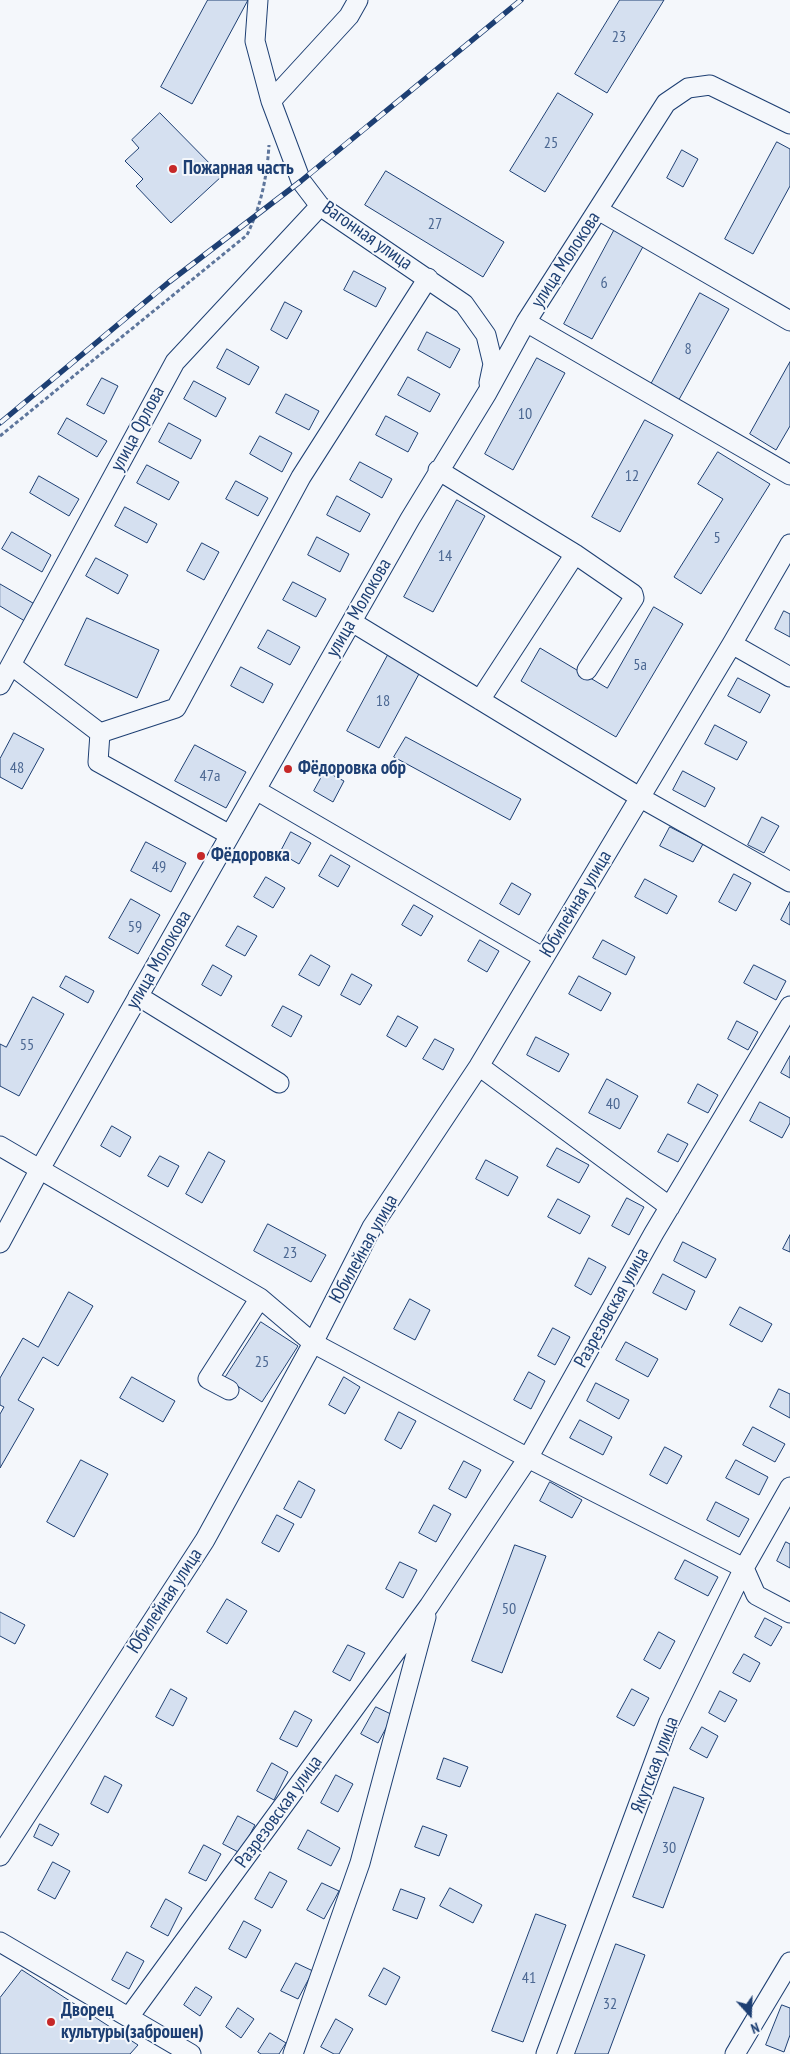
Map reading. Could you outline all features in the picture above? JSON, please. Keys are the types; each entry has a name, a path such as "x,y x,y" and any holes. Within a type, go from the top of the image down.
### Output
{"street":[{"name":"Вагонная улица","path":"258,0 255,41 272,101 301,181 320,206 464,304 486,335 493,364 487,393"},
{"path":"272,101 349,16 358,0"},
{"name":"улица Молокова","path":"0,1243 138,996 438,470 487,393 526,322 666,102 688,88 710,85 790,124"},
{"name":"улица Орлова","path":"0,685 175,362 320,206"},
{"path":"598,210 790,321"},
{"path":"100,733 176,708 300,477 428,278"},
{"path":"526,322 790,475"},
{"path":"438,470 575,554 630,591 634,598 587,670"},
{"name":"Юбилейная улица","path":"0,1856 61,1759 205,1540 313,1343 372,1227 479,1066 790,544"},
{"path":"480,700 575,554"},
{"path":"352,622 640,798 790,882"},
{"path":"732,644 790,677"},
{"path":"10,665 100,733"},
{"path":"100,733 98,762 230,835"},
{"path":"256,790 544,958"},
{"path":"138,996 279,1083"},
{"name":"Разрезовская улица","path":"129,2017 429,1606 528,1458 670,1207 790,1006"},
{"path":"479,1066 670,1207"},
{"path":"0,1146 260,1298 313,1343 528,1458 744,1568 756,1595 790,1613"},
{"path":"230,1390 208,1379 260,1298"},
{"name":"Якутская улица","path":"546,2054 670,1722 744,1568 790,1487"},
{"name":"Разрезовская улица","path":"293,2054 360,1864 429,1606"},
{"path":"0,1942 191,2054"},
{"path":"735,2054 790,1962"}],"path":[{"path":"0,436 247,235 257,215 267,176 269,138"}],"building":[{"path":"208,0 248,0 192,104 161,87"},
{"path":"620,0 664,0 607,93 575,74"},
{"path":"558,93 593,114 545,192 510,171"},
{"name":"Пожарная часть","path":"160,113 222,176 171,223 136,186 143,179 125,161 139,148 132,140"},
{"path":"777,142 790,149 790,186 753,254 725,239"},
{"path":"682,150 698,159 683,187 667,178"},
{"path":"386,171 504,242 483,277 365,205"},
{"path":"616,227 645,243 592,339 564,324"},
{"path":"354,271 386,288 376,307 344,290"},
{"path":"700,293 729,309 676,405 648,390"},
{"path":"285,302 302,311 287,339 271,330"},
{"path":"427,332 460,349 450,368 418,350"},
{"path":"227,349 259,367 249,385 217,368"},
{"path":"537,358 565,373 513,470 485,454"},
{"path":"790,362 790,426 776,450 750,434"},
{"path":"408,377 440,394 430,412 398,395"},
{"path":"102,378 118,386 104,414 87,405"},
{"path":"194,381 226,398 216,417 184,399"},
{"path":"286,394 319,411 309,430 276,413"},
{"path":"386,416 418,433 408,452 376,435"},
{"path":"67,418 107,441 97,457 58,434"},
{"path":"645,420 673,435 620,532 592,517"},
{"path":"169,423 201,440 191,459 159,442"},
{"path":"260,436 292,453 282,472 250,454"},
{"path":"718,452 770,484 701,594 674,577 723,499 698,484"},
{"path":"360,462 392,479 382,498 350,480"},
{"path":"147,465 179,482 169,500 137,483"},
{"path":"39,476 79,499 69,516 30,493"},
{"path":"236,481 268,498 258,516 226,499"},
{"path":"337,496 370,514 360,532 327,515"},
{"path":"457,500 485,516 433,612 404,597"},
{"path":"125,507 157,524 147,543 115,526"},
{"path":"12,532 51,555 42,572 2,549"},
{"path":"317,537 349,554 340,572 308,555"},
{"path":"202,543 219,552 204,580 187,571"},
{"path":"96,558 128,575 118,594 86,576"},
{"path":"293,582 326,599 316,617 283,600"},
{"path":"0,584 38,606 28,623 0,606"},
{"path":"654,607 683,624 616,737 521,681 540,648 607,688"},
{"path":"784,611 790,614 790,637 775,629"},
{"path":"87,618 159,650 137,698 65,665"},
{"path":"268,630 300,647 290,665 258,648"},
{"path":"388,655 420,672 379,748 347,731"},
{"path":"241,667 273,684 263,703 231,686"},
{"path":"738,678 770,695 760,713 728,696"},
{"path":"715,725 747,742 737,760 705,744"},
{"path":"14,733 44,749 22,789 0,777 0,759"},
{"path":"406,737 521,799 510,820 394,757"},
{"path":"195,745 246,772 226,808 175,781"},
{"path":"325,771 344,781 333,802 314,791"},
{"path":"683,771 715,788 705,807 673,790"},
{"path":"762,817 779,826 764,853 748,845"},
{"path":"670,827 703,844 693,862 660,846"},
{"path":"291,832 311,843 299,864 280,853"},
{"path":"146,842 186,863 171,892 131,871"},
{"path":"331,855 350,866 338,887 319,876"},
{"path":"734,874 751,883 736,911 719,902"},
{"path":"266,877 285,888 273,908 254,897"},
{"path":"645,879 677,896 667,914 635,897"},
{"path":"512,883 531,894 519,915 500,904"},
{"path":"131,899 160,915 138,954 109,938"},
{"path":"790,902 790,925 781,920"},
{"path":"414,905 433,916 421,936 402,925"},
{"path":"238,926 257,936 245,956 226,946"},
{"path":"480,940 499,951 487,972 468,961"},
{"path":"603,940 635,957 626,975 593,958"},
{"path":"311,955 330,966 319,986 299,975"},
{"path":"213,965 232,976 221,996 202,985"},
{"path":"754,965 786,981 776,1000 744,983"},
{"path":"352,974 372,985 360,1005 341,995"},
{"path":"66,976 94,991 88,1003 60,987"},
{"path":"579,976 611,993 601,1011 569,994"},
{"path":"33,997 64,1014 19,1096 0,1086 0,1044 6,1047"},
{"path":"283,1006 302,1016 291,1037 272,1026"},
{"path":"398,1016 418,1027 406,1047 387,1036"},
{"path":"737,1021 758,1032 748,1050 728,1039"},
{"path":"536,1037 569,1054 559,1072 527,1055"},
{"path":"435,1039 454,1049 443,1070 423,1059"},
{"path":"790,1056 790,1078 781,1073"},
{"path":"607,1079 638,1096 620,1129 589,1113"},
{"path":"698,1084 718,1095 708,1113 688,1103"},
{"path":"760,1102 790,1118 790,1123 782,1138 750,1121"},
{"path":"112,1126 131,1137 120,1157 101,1146"},
{"path":"668,1134 688,1144 678,1162 658,1152"},
{"path":"557,1148 589,1165 579,1183 547,1166"},
{"path":"209,1152 225,1161 202,1203 186,1194"},
{"path":"160,1156 179,1166 168,1187 148,1176"},
{"path":"486,1160 518,1177 508,1196 476,1179"},
{"path":"627,1198 644,1207 629,1235 612,1226"},
{"path":"558,1199 590,1216 580,1234 548,1217"},
{"path":"268,1224 326,1255 311,1282 254,1251"},
{"path":"790,1235 790,1252 783,1249"},
{"path":"683,1242 716,1259 706,1278 674,1261"},
{"path":"589,1258 606,1267 591,1295 575,1286"},
{"path":"663,1274 695,1291 686,1310 653,1293"},
{"path":"69,1292 93,1306 58,1366 43,1357 18,1400 34,1409 0,1468 0,1414 4,1407 0,1405 0,1378 23,1338 38,1347"},
{"path":"410,1299 430,1310 415,1340 394,1329"},
{"path":"740,1307 772,1324 762,1342 730,1325"},
{"path":"261,1322 298,1346 262,1402 225,1378"},
{"path":"553,1328 570,1337 555,1365 538,1356"},
{"path":"626,1342 658,1359 648,1377 616,1360"},
{"path":"529,1372 545,1381 531,1409 514,1400"},
{"path":"132,1377 175,1401 163,1422 120,1398"},
{"path":"344,1377 360,1387 345,1414 329,1405"},
{"path":"596,1383 629,1400 619,1419 587,1401"},
{"path":"779,1389 790,1394 790,1418 770,1407"},
{"path":"399,1412 416,1421 401,1449 385,1440"},
{"path":"580,1420 612,1437 603,1455 570,1438"},
{"path":"753,1427 785,1444 775,1462 743,1445"},
{"path":"665,1447 682,1456 667,1484 650,1475"},
{"path":"81,1460 108,1474 74,1537 47,1522"},
{"path":"736,1460 768,1477 759,1495 726,1478"},
{"path":"464,1461 481,1470 466,1498 449,1489"},
{"path":"299,1481 315,1490 301,1518 284,1509"},
{"path":"550,1482 582,1500 572,1518 540,1501"},
{"path":"716,1502 749,1519 739,1537 707,1520"},
{"path":"434,1505 451,1514 436,1542 419,1533"},
{"path":"277,1515 294,1524 279,1552 262,1543"},
{"path":"786,1542 790,1544 790,1568 777,1561"},
{"path":"515,1545 546,1556 502,1673 472,1661"},
{"path":"685,1560 718,1577 708,1596 675,1579"},
{"path":"400,1562 417,1570 403,1598 386,1589"},
{"path":"227,1599 247,1611 227,1644 207,1632"},
{"path":"0,1612 25,1625 15,1644 0,1636"},
{"path":"765,1618 782,1627 771,1646 755,1637"},
{"path":"659,1632 675,1641 660,1669 644,1660"},
{"path":"348,1645 365,1653 350,1681 333,1672"},
{"path":"744,1654 760,1663 750,1682 733,1673"},
{"path":"171,1689 187,1698 173,1726 156,1717"},
{"path":"632,1689 649,1698 634,1726 617,1717"},
{"path":"720,1691 737,1700 725,1722 709,1713"},
{"path":"376,1707 393,1715 378,1743 361,1734"},
{"path":"295,1711 312,1720 297,1747 280,1739"},
{"path":"702,1727 718,1736 707,1758 690,1749"},
{"path":"444,1758 468,1767 460,1787 437,1779"},
{"path":"272,1763 288,1772 274,1800 257,1791"},
{"path":"336,1775 353,1784 338,1812 321,1803"},
{"path":"105,1776 122,1785 108,1813 91,1804"},
{"path":"674,1787 704,1798 663,1908 633,1897"},
{"path":"238,1816 255,1825 240,1853 223,1844"},
{"path":"40,1824 59,1834 52,1846 34,1837"},
{"path":"423,1826 447,1835 439,1856 415,1847"},
{"path":"308,1830 340,1848 331,1866 298,1849"},
{"path":"204,1845 221,1854 206,1881 189,1873"},
{"path":"53,1862 70,1871 55,1899 38,1890"},
{"path":"270,1872 287,1881 272,1908 255,1899"},
{"path":"322,1883 339,1891 324,1919 307,1910"},
{"path":"450,1888 482,1905 473,1923 440,1906"},
{"path":"401,1889 425,1898 417,1919 393,1910"},
{"path":"166,1899 182,1908 168,1936 151,1927"},
{"path":"536,1914 566,1925 523,2042 492,2031"},
{"path":"244,1921 261,1930 246,1958 229,1949"},
{"path":"616,1944 645,1955 608,2054 575,2054"},
{"path":"127,1952 144,1961 129,1989 112,1980"},
{"path":"296,1963 313,1971 298,1999 281,1991"},
{"path":"384,1968 400,1977 386,2005 369,1996"},
{"name":"Дворец культуры(заброшен)","path":"22,1970 138,2045 130,2054 0,2054 0,1998"},
{"path":"196,1987 212,1997 200,2016 184,2005"},
{"path":"782,2005 790,2008 790,2035 784,2052 766,2045"},
{"path":"238,2008 254,2019 241,2038 226,2027"},
{"path":"336,2019 353,2029 339,2054 334,2054 321,2047"},
{"path":"270,2033 286,2043 279,2054 261,2054 258,2052"}],"railway":[{"path":"0,423 169,282 301,181 521,0"}],"place":[{"name":"Пожарная часть","path":"173,169"},
{"name":"Фёдоровка обр","path":"288,769"},
{"name":"Фёдоровка","path":"201,856"},
{"name":"Дворец культуры(заброшен)","path":"51,2022"}]}
